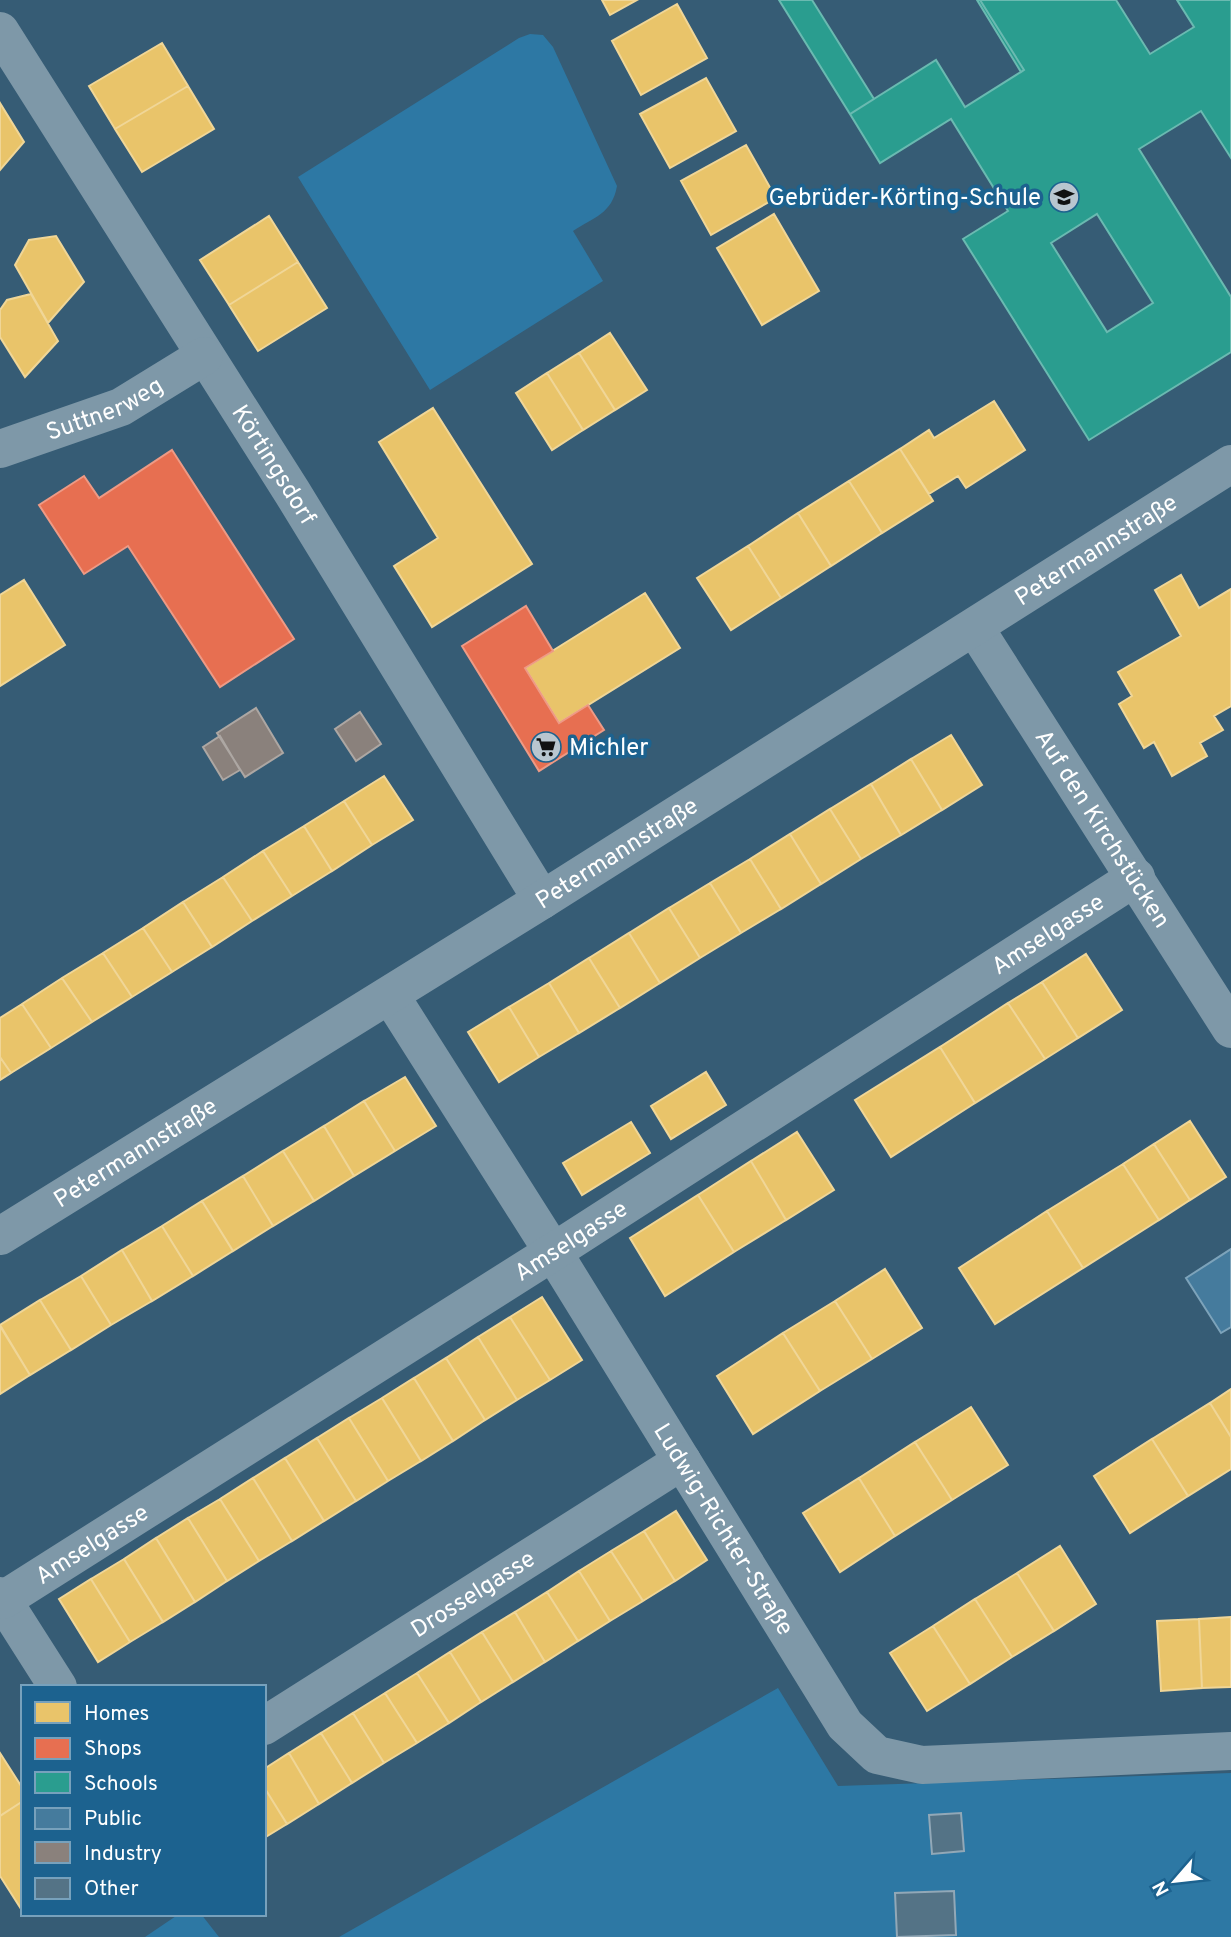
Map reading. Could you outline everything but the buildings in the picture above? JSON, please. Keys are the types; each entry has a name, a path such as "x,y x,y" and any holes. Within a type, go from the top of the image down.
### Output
{"street":[{"name":"Körtingsdorf","path":"0,31 292,492 542,900"},
{"name":"Suttnerweg","path":"0,449 121,407 204,356"},
{"name":"Petermannstraße","path":"0,1236 542,900 1231,464"},
{"name":"Auf den Kirchstücken","path":"975,628 1231,1030"},
{"name":"Amselgasse","path":"1,1597 553,1252 1136,877"},
{"name":"Ludwig-Richter-Straße","path":"390,995 553,1252 845,1725 877,1755 922,1765 1231,1751"},
{"name":"Drosselgasse","path":"266,1725 682,1461"},
{"path":"1,1597 57,1685"}],"shaded area":[{"path":"530,34 543,35 553,47 617,186 606,209 573,231 603,281 430,390 298,177 519,38"},
{"path":"778,1688 838,1786 1231,1773 1231,1937 339,1937"},
{"path":"176,1916 203,1916 219,1937 145,1937"}],"place":[{"name":"Gebrüder-Körting-Schule","path":"1064,197"},
{"name":"Michler","path":"546,747"}]}
